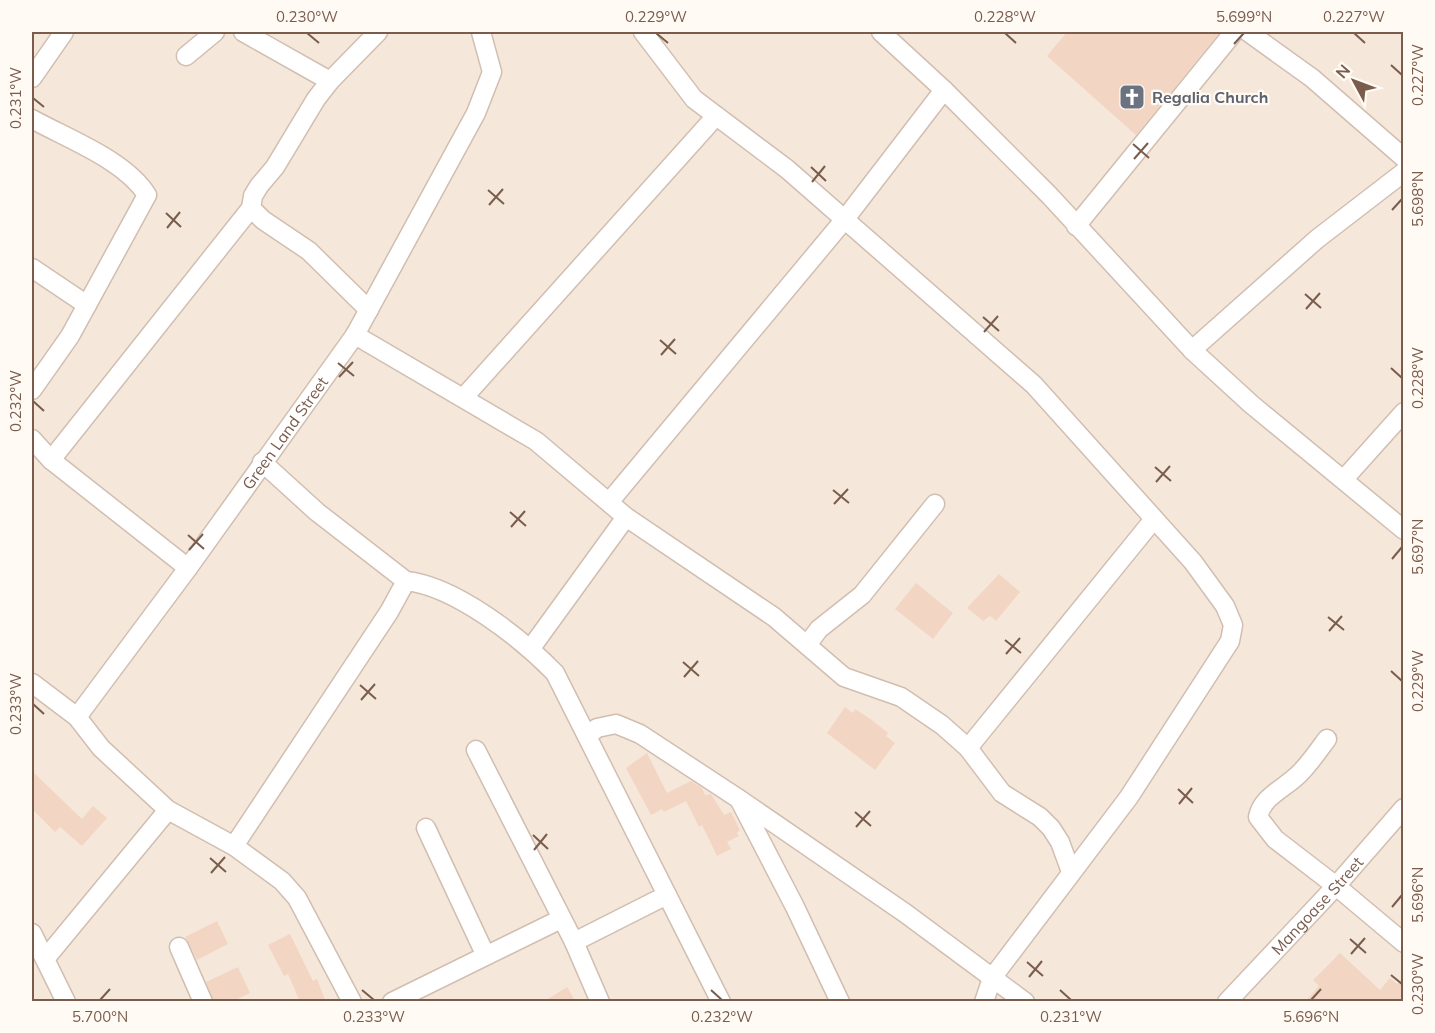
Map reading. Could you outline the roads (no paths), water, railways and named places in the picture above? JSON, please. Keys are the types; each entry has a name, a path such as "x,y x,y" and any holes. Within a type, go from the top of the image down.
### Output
{"street":[{"path":"32,78 64,32"},
{"path":"186,56 215,32"},
{"path":"243,32 330,81"},
{"path":"51,460 251,208 253,196 259,186 275,167 330,81 378,32"},
{"name":"Green Land Street","path":"77,717 188,568 355,335 476,113 487,87 492,72 481,32"},
{"path":"643,32 682,86 845,219 899,270 958,316 1034,386 1193,562 1225,606 1233,625 1230,641 1129,797 992,978 984,1002"},
{"path":"880,32 944,90 1192,350 1251,404 1404,530"},
{"path":"1076,226 1234,32"},
{"path":"1248,32 1312,78 1404,158"},
{"path":"610,501 845,219 944,90"},
{"path":"464,397 716,116"},
{"path":"32,119 123,168 138,181 147,195 70,336 32,390"},
{"path":"1192,350 1317,239 1404,172"},
{"path":"251,208 263,220 309,250 369,310"},
{"path":"32,268 87,305"},
{"path":"355,335 536,441 610,501 626,517 774,617 844,677 901,697 942,725 968,748 1002,792 1040,817 1051,828 1060,842 1071,872"},
{"path":"1344,479 1404,412"},
{"path":"32,439 51,460 188,568"},
{"path":"262,462 317,512 406,581 424,583 452,595 531,648 555,673 721,1002"},
{"path":"807,645 819,629 862,595 935,504"},
{"path":"531,648 626,517"},
{"path":"968,748 1154,519"},
{"path":"234,846 389,612 406,581"},
{"path":"32,683 77,717 101,748 168,810 234,846 282,881 297,898 352,1002"},
{"path":"587,736 597,728 616,724 640,734 739,798 905,913 1025,1002"},
{"path":"1327,739 1302,771 1265,802 1260,808 1258,817 1275,839 1404,943"},
{"path":"476,750 573,942 600,1002"},
{"path":"739,798 795,906 840,1002"},
{"name":"Mangoase Street","path":"1227,1002 1336,886 1404,808"},
{"path":"45,959 168,810"},
{"path":"426,828 485,954"},
{"path":"573,942 667,895"},
{"path":"392,1002 485,954 561,919"},
{"path":"32,933 66,1002"},
{"path":"179,947 203,1002"}],"place":[{"name":"Regalia Church","path":"1132,97"}]}
